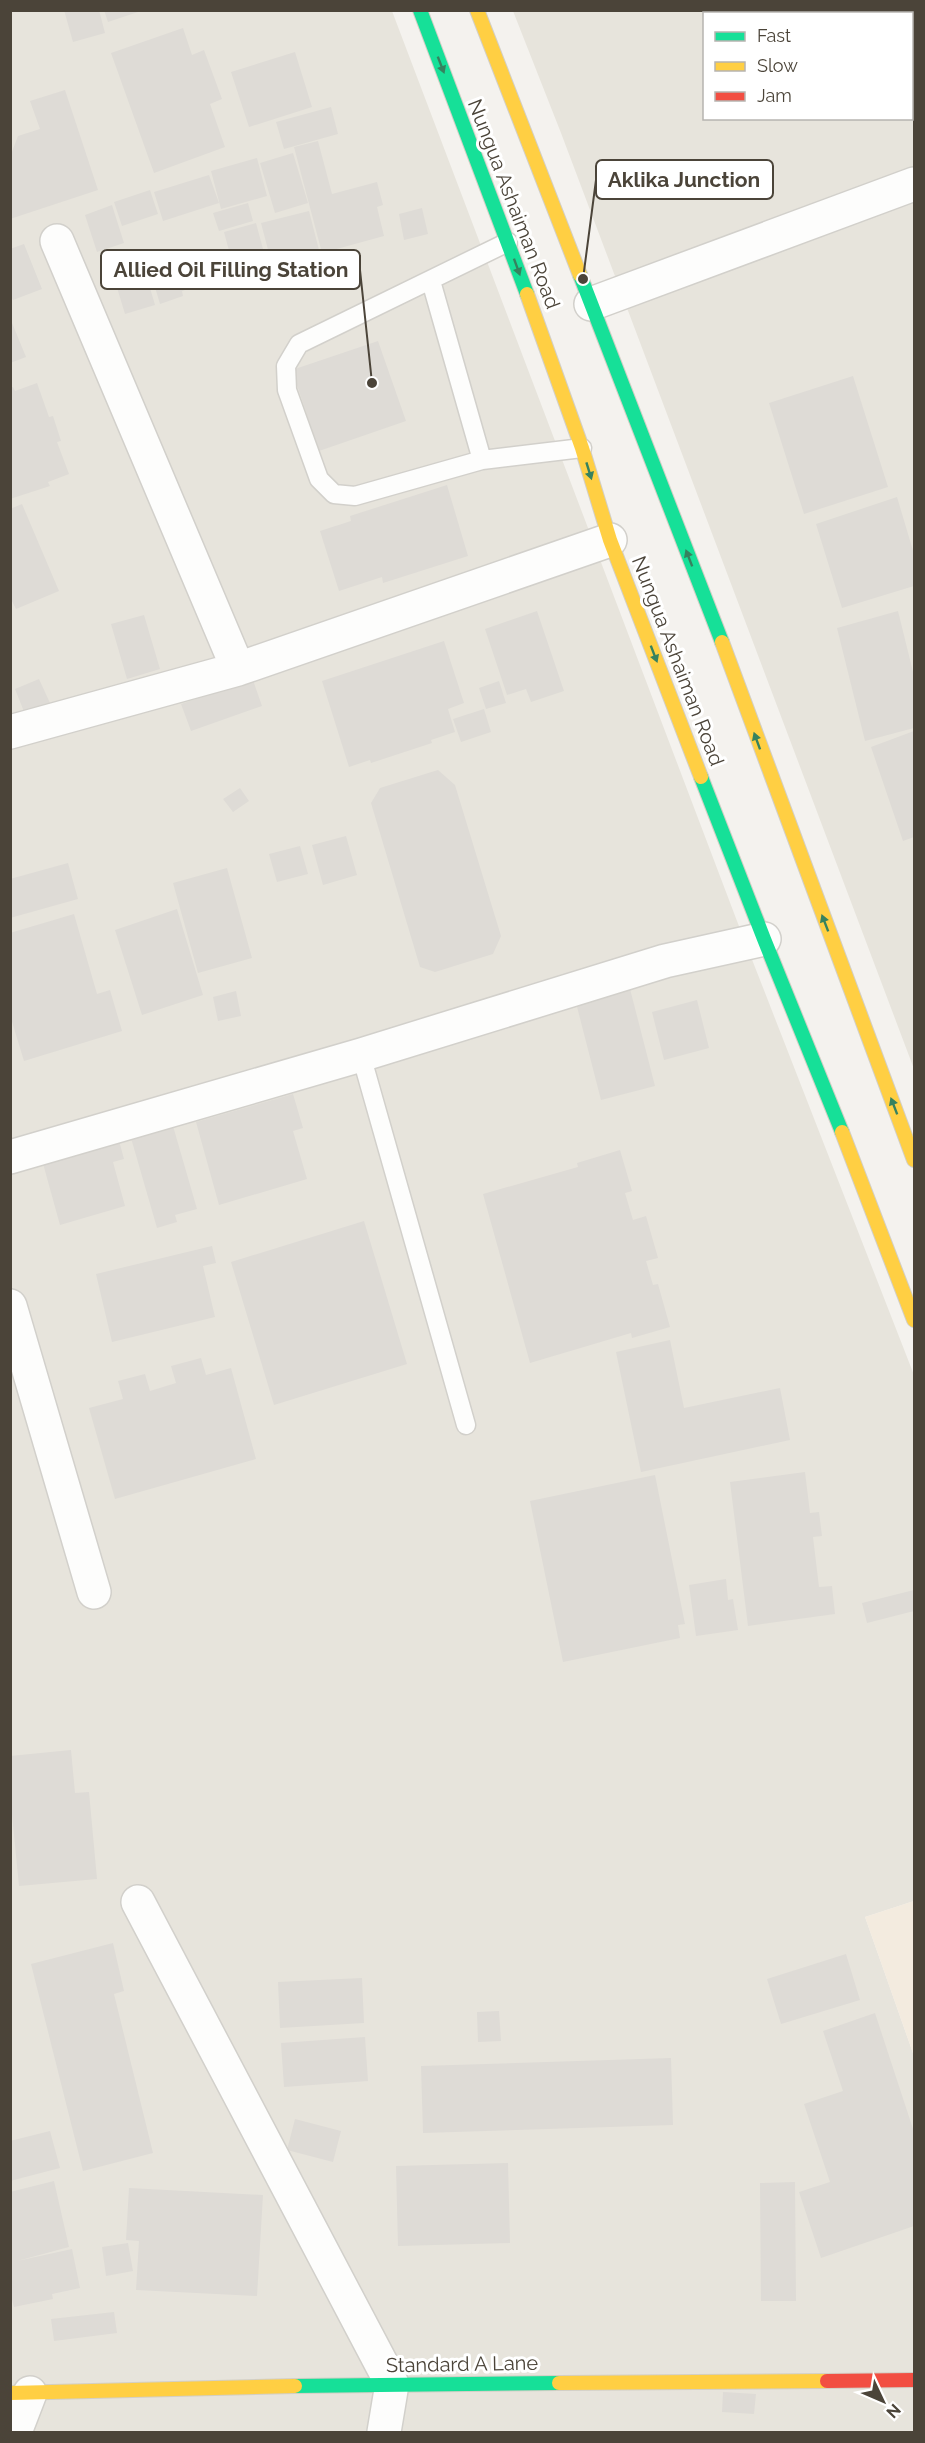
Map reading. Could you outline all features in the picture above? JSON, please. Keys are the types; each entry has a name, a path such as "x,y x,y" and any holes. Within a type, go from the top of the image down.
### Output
{"main road":[{"name":"Nungua Ashaiman Road","path":"420,10 508,242 582,448 610,540 764,939 915,1320"},
{"name":"Nungua Ashaiman Road","path":"477,10 710,611 915,1160"},
{"name":"Standard A Lane","path":"20,2393 392,2384 915,2380"}],"street":[{"path":"591,304 915,184"},
{"path":"57,241 238,669"},
{"path":"10,732 238,669 610,540"},
{"path":"10,1157 361,1055 664,961 764,939"},
{"path":"10,1306 94,1592"},
{"path":"138,1902 392,2384 384,2433"},
{"path":"15,2433 20,2393"}],"lane":[{"path":"508,242 299,344 286,366 287,390 319,479 334,494 355,496 483,460 582,448"},
{"path":"431,281 483,460"},
{"path":"361,1055 465,1425"}],"shaded area":[{"path":"11,11 392,11 737,921 914,1375 914,1901 865,1917 914,2056 914,2432 11,2432"},
{"path":"513,11 914,11 914,1069 561,133"},
{"path":"914,1901 914,2056 865,1917"}],"building":[{"path":"64,10 99,10 105,33 73,42"},
{"path":"104,10 141,10 141,11 108,22"},
{"path":"183,28 192,55 204,50 222,99 210,104 225,147 154,173 111,53"},
{"path":"295,52 312,107 249,127 231,72"},
{"path":"65,90 98,190 10,219 10,157 18,136 40,129 30,101"},
{"path":"331,107 338,134 284,149 276,122"},
{"path":"318,141 332,194 377,182 383,205 377,207 384,236 322,253 294,147"},
{"path":"293,153 308,203 275,213 260,163"},
{"path":"257,158 267,196 221,209 211,171"},
{"path":"209,175 219,203 163,221 154,192"},
{"path":"150,190 158,214 122,226 114,202"},
{"path":"248,203 253,221 219,231 213,213"},
{"path":"112,205 124,243 97,252 85,215"},
{"path":"422,208 428,234 404,240 399,214"},
{"path":"309,211 319,250 297,256 298,259 272,265 261,223"},
{"path":"256,223 266,260 234,269 224,232"},
{"path":"24,244 42,289 13,300 10,295 10,249"},
{"path":"196,252 206,283 182,291 183,296 160,304 149,267"},
{"path":"145,271 155,305 125,314 115,281"},
{"path":"10,318 26,357 10,363"},
{"path":"378,341 406,421 319,451 292,370"},
{"path":"853,376 888,487 804,514 769,403"},
{"path":"37,383 49,417 53,416 61,441 57,442 69,474 48,482 50,486 10,499 10,388 13,387 15,391"},
{"path":"447,485 468,556 383,583 382,577 339,591 320,531 351,521 350,516"},
{"path":"897,497 914,554 914,586 842,608 816,524"},
{"path":"22,504 59,591 16,609 10,597 10,509"},
{"path":"537,611 564,691 531,702 526,689 507,695 485,629"},
{"path":"898,611 914,676 914,728 865,741 837,628"},
{"path":"144,615 160,669 127,679 111,624"},
{"path":"444,641 464,703 448,709 455,732 431,740 432,743 371,763 370,760 349,767 322,681"},
{"path":"39,679 50,703 25,714 15,689"},
{"path":"253,680 262,706 191,731 181,704"},
{"path":"499,681 506,703 486,709 479,688"},
{"path":"484,709 491,732 461,742 453,719"},
{"path":"914,731 914,837 903,841 871,747"},
{"path":"438,770 455,785 501,936 493,954 435,972 420,967 371,803 380,788"},
{"path":"240,788 249,801 233,812 223,799"},
{"path":"346,836 357,875 323,885 312,845"},
{"path":"300,846 308,874 277,882 269,854"},
{"path":"68,863 78,899 10,918 10,879"},
{"path":"227,868 252,958 198,973 173,883"},
{"path":"177,909 203,995 142,1015 115,930"},
{"path":"74,914 97,994 110,990 122,1031 24,1061 10,1015 10,933"},
{"path":"629,985 655,1086 601,1100 575,999"},
{"path":"236,991 241,1016 218,1021 213,997"},
{"path":"697,1000 709,1048 664,1060 652,1012"},
{"path":"293,1094 303,1128 293,1131 307,1179 219,1205 196,1122"},
{"path":"173,1126 197,1209 175,1215 177,1222 157,1228 131,1138"},
{"path":"118,1137 124,1159 113,1162 125,1206 60,1225 42,1160"},
{"path":"620,1150 632,1191 625,1193 633,1220 646,1216 658,1258 646,1261 653,1285 658,1284 670,1327 632,1338 631,1333 530,1363 483,1194 578,1167 577,1163"},
{"path":"364,1221 407,1364 274,1405 231,1262"},
{"path":"212,1246 216,1263 203,1266 215,1317 112,1342 96,1274"},
{"path":"670,1340 684,1408 780,1388 790,1440 641,1472 616,1352"},
{"path":"201,1358 206,1375 231,1368 256,1459 115,1499 89,1408 123,1399 118,1381 145,1374 150,1391 176,1383 171,1366"},
{"path":"805,1472 810,1513 819,1512 822,1536 813,1537 819,1587 832,1586 835,1614 748,1626 730,1482"},
{"path":"655,1475 685,1624 678,1625 680,1638 563,1662 530,1501"},
{"path":"726,1579 728,1600 733,1599 738,1630 696,1636 689,1585"},
{"path":"914,1590 914,1611 867,1623 862,1603"},
{"path":"71,1750 75,1793 89,1792 97,1879 19,1886 10,1794 10,1756"},
{"path":"113,1943 124,1991 114,1994 153,2153 83,2171 31,1964"},
{"path":"846,1954 860,2000 781,2024 767,1979"},
{"path":"362,1978 364,2023 280,2028 278,1982"},
{"path":"499,2011 501,2041 478,2042 477,2012"},
{"path":"875,2013 914,2132 914,2226 821,2258 799,2192 830,2182 804,2104 843,2091 823,2031"},
{"path":"365,2037 368,2081 284,2087 281,2043"},
{"path":"671,2058 673,2125 423,2133 421,2066"},
{"path":"295,2119 341,2131 333,2162 287,2150"},
{"path":"50,2131 60,2168 10,2181 10,2141"},
{"path":"508,2163 510,2243 398,2246 396,2166"},
{"path":"54,2181 69,2247 17,2261 72,2249 80,2288 52,2294 53,2299 14,2307 10,2292 10,2192"},
{"path":"795,2182 796,2301 761,2301 760,2183"},
{"path":"129,2188 263,2195 257,2296 136,2290 139,2241 126,2240"},
{"path":"128,2243 133,2271 106,2276 102,2247"},
{"path":"114,2312 117,2333 54,2341 51,2319"},
{"path":"723,2392 756,2394 754,2414 722,2412"}],"traffic: fast":[{"path":"420,10 527,294"},
{"path":"580,275 722,642"},
{"path":"701,777 842,1132"},
{"path":"295,2386 559,2383"}],"traffic: slow":[{"path":"477,10 580,275"},
{"path":"527,294 582,448 610,540 701,777"},
{"path":"722,642 914,1160"},
{"path":"842,1132 914,1320"},
{"path":"559,2383 827,2381"},
{"path":"10,2393 295,2386"}],"traffic: jam":[{"path":"827,2381 914,2380"}],"place":[{"name":"Aklika Junction","path":"583,279"},
{"name":"Allied Oil Filling Station","path":"372,383"}]}
